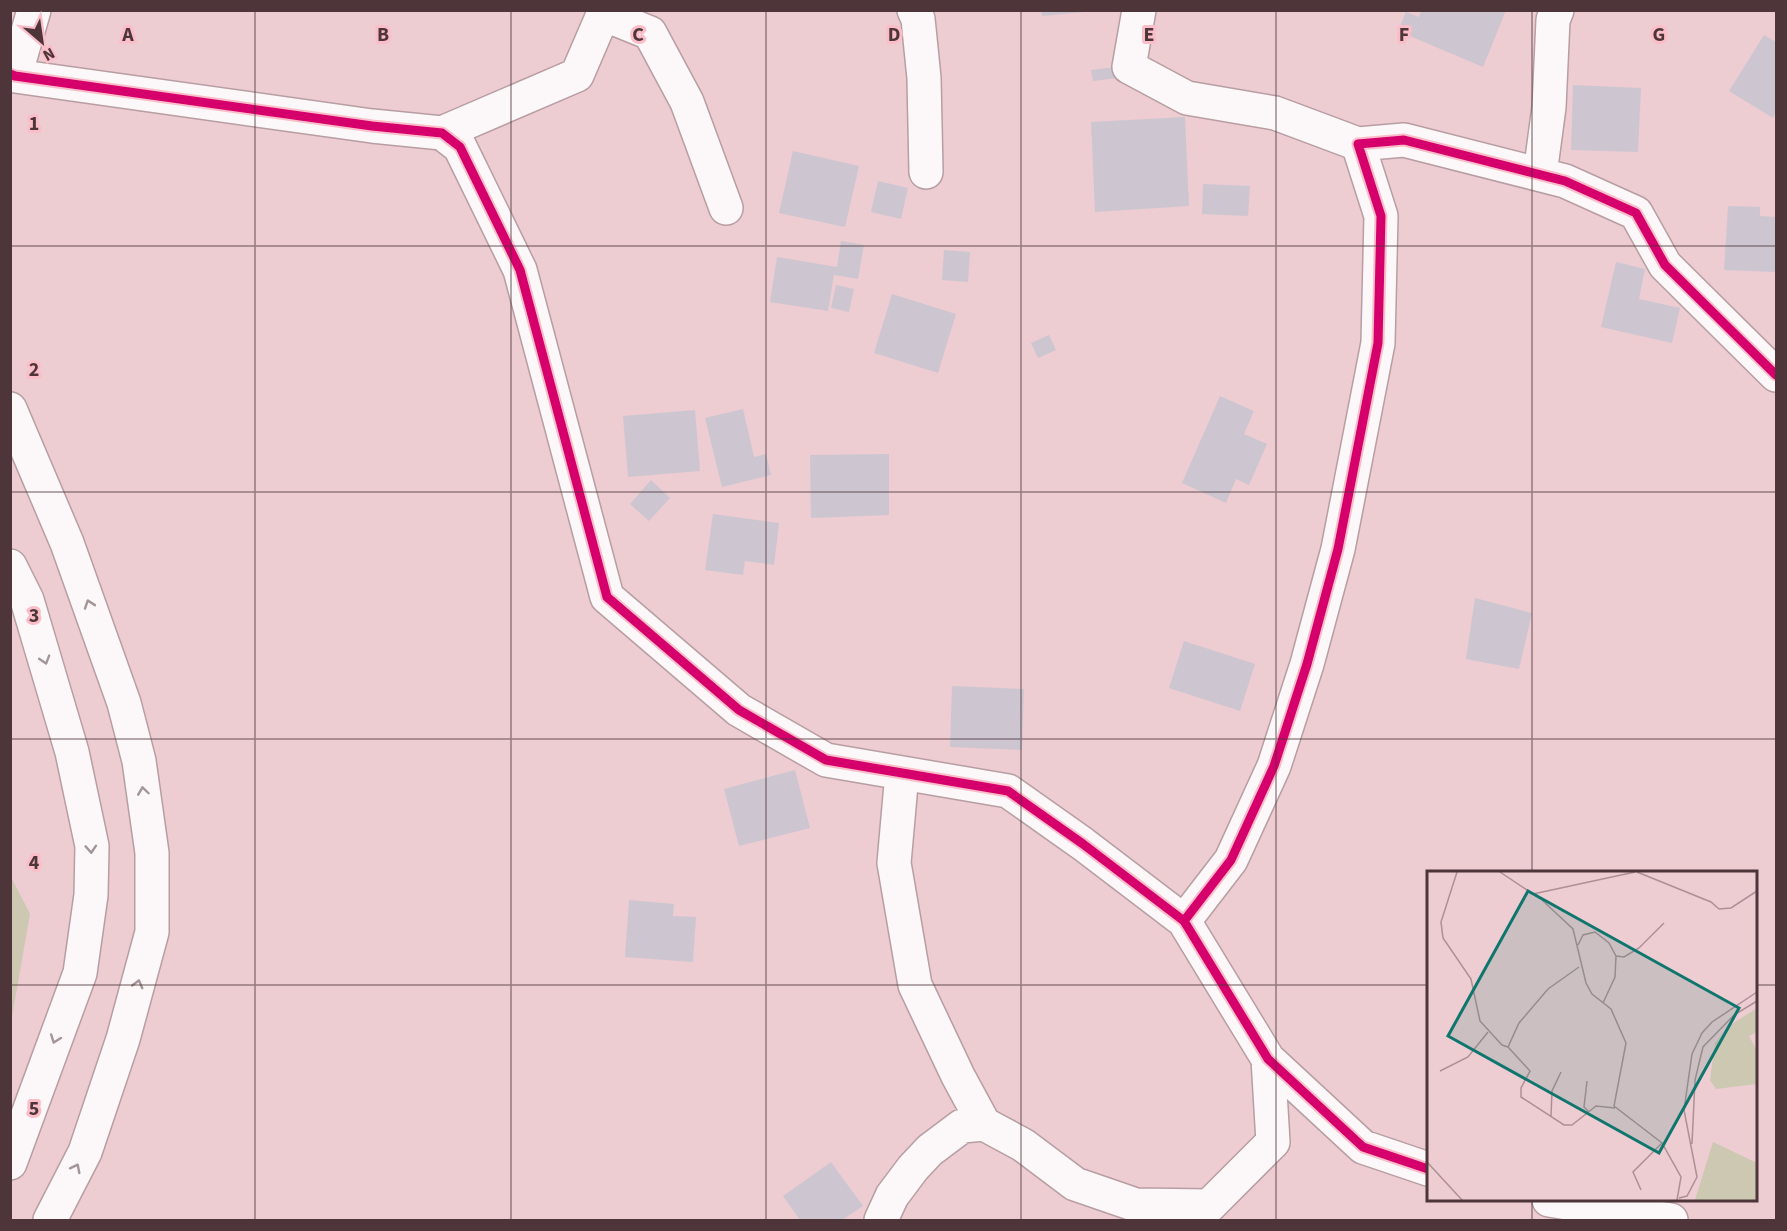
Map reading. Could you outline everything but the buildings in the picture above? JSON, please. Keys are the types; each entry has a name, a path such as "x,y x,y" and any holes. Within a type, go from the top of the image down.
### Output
{"street":[{"path":"34,10 13,75 372,126 442,133 577,75 604,12 651,33 687,102 726,207"},
{"path":"914,10 918,19 924,78 926,172"},
{"path":"1139,10 1129,67 1187,99 1275,113 1358,144 1404,140 1540,174 1565,181 1636,213 1665,265 1776,375"},
{"path":"1540,174 1549,107 1553,20 1557,10"},
{"path":"442,133 460,147 520,270 607,597 739,710 826,760 1008,791 1083,844 1184,921 1268,1059 1363,1147 1427,1169"},
{"path":"1184,921 1231,860 1274,766 1307,664 1338,549 1378,343 1381,216 1358,144"},
{"path":"10,409 67,543 123,703 139,761 152,853 152,932 123,1039 85,1152 50,1221"},
{"path":"10,566 27,600 72,752 92,846 92,896 80,973 10,1162"},
{"path":"902,773 894,863 915,985 958,1076 984,1124 1023,1145 1075,1185 1136,1205 1209,1206 1274,1142 1268,1059"},
{"path":"881,1221 892,1196 930,1150 962,1126 984,1124"},
{"path":"1555,1201 1671,1221"}],"shaded area":[{"path":"11,877 30,914 11,1022"}],"cycle path":[{"path":"10,74 372,126 442,133 460,147 520,270 607,597 739,710 826,760 1008,791 1083,844 1184,921 1268,1059 1363,1147 1427,1169"},
{"path":"1184,921 1231,860 1274,766 1307,664 1338,549 1378,343 1381,216 1358,144 1404,140 1565,181 1636,213 1665,265 1776,375"}]}
